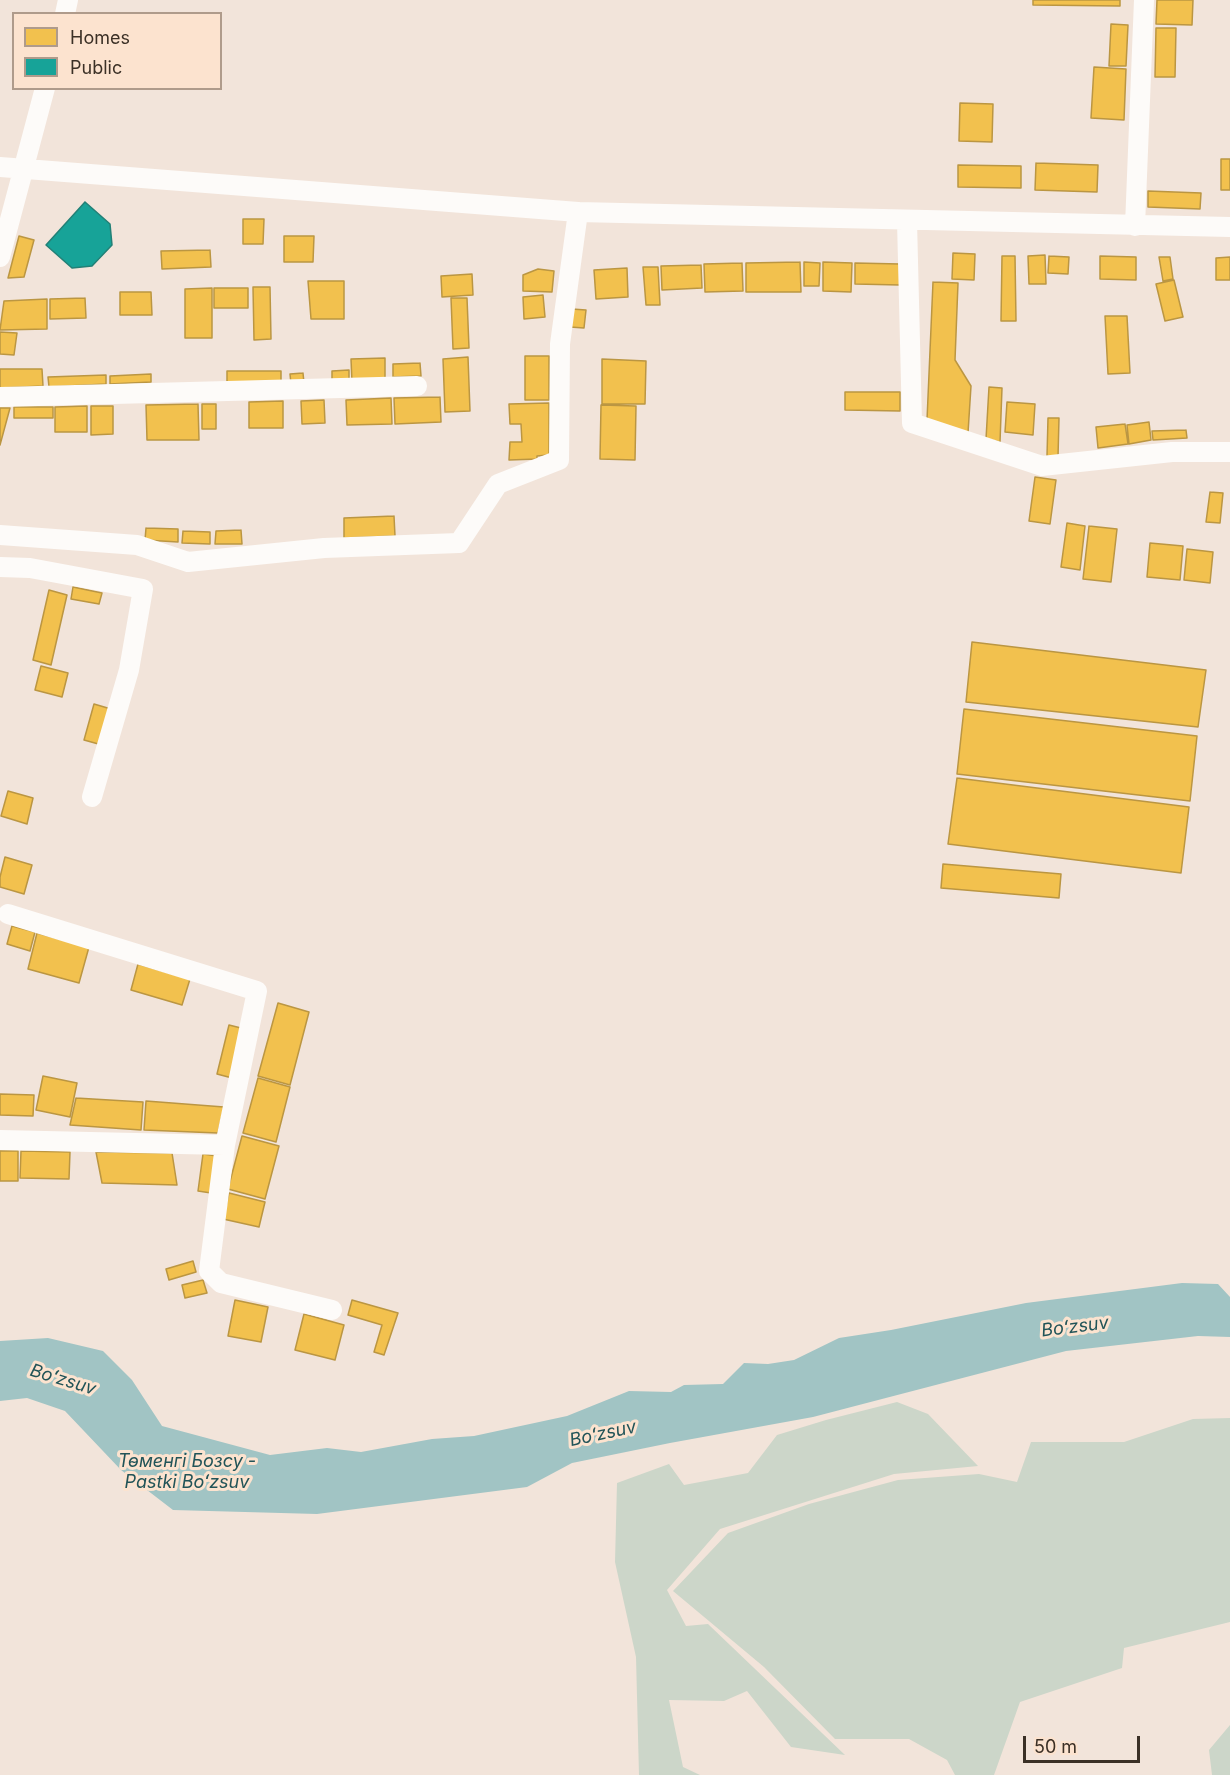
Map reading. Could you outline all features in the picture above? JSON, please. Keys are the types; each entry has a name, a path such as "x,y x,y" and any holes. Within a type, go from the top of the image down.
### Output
{"street":[{"path":"1135,225 1144,0"},
{"path":"0,257 44,90"},
{"path":"0,167 578,212 1230,227"},
{"path":"0,535 136,546 188,562 324,548 459,543 498,484 559,460 560,344 578,212"},
{"path":"908,221 912,423 1042,466 1172,452 1230,452"},
{"path":"0,397 417,386"},
{"path":"0,567 30,568 143,590 129,670 92,797"},
{"path":"8,914 257,991 225,1145 209,1271 221,1282 332,1310"},
{"path":"0,1140 225,1145"}],"shaded area":[{"path":"897,1402 928,1414 978,1466 894,1474 720,1529 667,1590 686,1626 708,1624 845,1755 791,1747 747,1691 724,1701 669,1700 683,1767 700,1775 639,1775 636,1657 615,1562 617,1483 669,1464 684,1485 748,1473 777,1435"},
{"path":"1230,1418 1230,1622 1124,1648 1122,1668 1020,1702 994,1775 955,1775 947,1760 909,1739 835,1739 764,1667 673,1591 728,1533 809,1504 898,1480 979,1474 1017,1482 1031,1442 1124,1442 1193,1419"},
{"path":"1230,1725 1230,1775 1212,1775 1209,1750"}],"water":[{"name":"Төменгі Бозсу - Pastki Boʻzsuv","path":"1182,1283 1218,1284 1230,1297 1230,1337 1198,1336 1066,1351 813,1417 572,1463 527,1487 317,1514 173,1510 121,1470 65,1411 27,1398 0,1401 0,1341 48,1338 103,1351 132,1380 162,1426 270,1455 327,1448 361,1452 432,1439 474,1436 567,1416 629,1391 671,1392 684,1385 723,1384 744,1363 768,1364 794,1360 839,1338 1026,1303"}],"building: Homes":[{"path":"1033,0 1120,0 1120,6 1033,5"},
{"path":"1157,0 1193,0 1192,25 1156,24"},
{"path":"1111,24 1128,25 1126,66 1109,66"},
{"path":"1156,28 1176,28 1175,77 1155,77"},
{"path":"1094,67 1126,69 1124,120 1091,118"},
{"path":"960,103 993,104 992,142 959,141"},
{"path":"1221,159 1230,159 1230,190 1221,190"},
{"path":"1036,163 1098,165 1097,192 1035,190"},
{"path":"958,165 1021,166 1021,188 958,187"},
{"path":"1148,191 1201,193 1200,209 1148,207"},
{"path":"243,219 264,219 263,244 243,244"},
{"path":"19,236 34,240 24,277 8,278"},
{"path":"284,236 314,236 313,262 284,262"},
{"path":"210,250 211,267 162,269 161,251"},
{"path":"953,253 975,254 974,280 952,279"},
{"path":"1045,255 1046,284 1029,284 1028,256"},
{"path":"1002,256 1015,256 1016,321 1001,321"},
{"path":"1049,256 1069,257 1068,274 1048,273"},
{"path":"1100,256 1136,257 1136,280 1100,279"},
{"path":"1159,257 1170,257 1173,279 1163,281"},
{"path":"1230,257 1230,280 1216,280 1216,258"},
{"path":"800,262 801,292 746,292 746,263"},
{"path":"804,262 820,263 819,286 804,286"},
{"path":"823,262 852,263 851,292 823,291"},
{"path":"742,263 743,291 705,292 704,264"},
{"path":"855,263 900,264 900,285 855,284"},
{"path":"701,265 702,288 662,290 661,266"},
{"path":"643,267 658,267 660,305 646,305"},
{"path":"627,268 628,297 596,299 594,270"},
{"path":"538,269 554,271 552,292 523,291 523,275"},
{"path":"472,274 473,295 442,297 441,276"},
{"path":"1174,280 1183,317 1165,321 1156,284"},
{"path":"308,281 344,281 344,319 311,319"},
{"path":"933,282 958,283 955,360 971,386 968,433 927,420"},
{"path":"253,287 270,287 271,339 254,340"},
{"path":"212,288 212,338 185,338 185,289"},
{"path":"214,288 248,288 248,308 214,308"},
{"path":"120,292 151,292 152,315 120,315"},
{"path":"543,295 545,317 524,319 523,297"},
{"path":"85,298 86,318 50,319 50,299"},
{"path":"451,298 467,298 469,348 453,349"},
{"path":"47,299 47,329 0,330 4,301"},
{"path":"572,309 586,310 584,328 570,327"},
{"path":"1105,316 1127,316 1130,373 1108,374"},
{"path":"0,332 17,333 14,355 0,354"},
{"path":"525,356 549,356 549,400 525,400"},
{"path":"468,357 470,411 445,412 443,359"},
{"path":"385,358 385,380 352,382 351,359"},
{"path":"602,359 646,361 645,404 602,404"},
{"path":"420,363 421,376 393,377 393,364"},
{"path":"0,369 42,369 43,386 0,388"},
{"path":"349,370 349,382 332,382 332,371"},
{"path":"227,371 281,371 281,384 227,385"},
{"path":"303,373 304,383 291,384 290,374"},
{"path":"151,374 151,382 110,384 110,376"},
{"path":"106,375 106,384 49,387 48,377"},
{"path":"989,387 1002,388 1000,442 986,439"},
{"path":"845,392 900,392 900,411 845,410"},
{"path":"440,397 441,422 395,424 394,398"},
{"path":"391,398 392,424 347,425 346,400"},
{"path":"324,400 325,423 302,424 301,401"},
{"path":"283,401 283,428 249,428 249,402"},
{"path":"1007,402 1035,404 1033,435 1005,432"},
{"path":"549,403 549,455 537,456 537,459 509,460 510,442 522,442 521,424 510,424 509,404"},
{"path":"198,404 199,440 147,440 146,405"},
{"path":"202,404 216,404 216,429 202,429"},
{"path":"601,405 636,406 635,460 600,459"},
{"path":"87,406 87,432 55,432 55,407"},
{"path":"91,406 113,406 113,434 91,435"},
{"path":"14,407 53,407 53,418 14,418"},
{"path":"0,408 10,408 0,445"},
{"path":"1048,418 1059,418 1058,457 1047,456"},
{"path":"1149,422 1151,440 1129,444 1127,425"},
{"path":"1125,424 1128,444 1098,448 1096,427"},
{"path":"1186,430 1187,438 1153,440 1152,431"},
{"path":"1035,477 1056,480 1050,524 1029,521"},
{"path":"1210,492 1223,493 1220,523 1206,522"},
{"path":"394,516 395,536 344,538 344,518"},
{"path":"1067,523 1085,526 1080,570 1061,567"},
{"path":"1089,526 1117,529 1111,582 1083,579"},
{"path":"146,528 178,529 178,542 145,540"},
{"path":"241,530 242,544 215,544 216,531"},
{"path":"183,531 210,532 210,544 182,543"},
{"path":"1150,543 1183,546 1180,580 1147,577"},
{"path":"1187,549 1213,552 1210,583 1184,580"},
{"path":"73,587 102,593 99,604 71,599"},
{"path":"49,590 67,595 51,665 33,660"},
{"path":"972,642 1206,670 1198,727 966,702"},
{"path":"41,666 68,673 62,697 35,690"},
{"path":"94,704 111,709 102,745 84,740"},
{"path":"964,709 1197,736 1190,801 957,774"},
{"path":"957,778 1189,807 1181,873 948,844"},
{"path":"8,791 33,798 27,824 1,816"},
{"path":"5,857 32,865 24,894 0,887"},
{"path":"943,864 1061,874 1059,898 941,888"},
{"path":"12,926 35,932 30,951 7,944"},
{"path":"37,933 89,947 79,983 28,969"},
{"path":"138,964 190,979 182,1005 131,990"},
{"path":"278,1003 309,1012 290,1085 258,1076"},
{"path":"229,1025 245,1029 232,1078 217,1074"},
{"path":"43,1076 77,1083 70,1117 36,1110"},
{"path":"258,1078 290,1087 276,1142 243,1133"},
{"path":"0,1094 34,1095 33,1116 0,1115"},
{"path":"76,1098 143,1102 141,1130 70,1125"},
{"path":"146,1101 224,1107 218,1133 144,1130"},
{"path":"242,1136 279,1146 265,1199 228,1189"},
{"path":"0,1151 18,1151 18,1181 0,1181"},
{"path":"21,1151 70,1152 69,1179 20,1178"},
{"path":"96,1152 172,1153 177,1185 102,1183"},
{"path":"203,1154 217,1156 211,1193 198,1191"},
{"path":"229,1193 265,1202 259,1227 223,1219"},
{"path":"193,1261 196,1272 169,1280 166,1269"},
{"path":"203,1280 207,1293 185,1298 182,1285"},
{"path":"235,1300 268,1307 261,1342 228,1336"},
{"path":"352,1300 398,1313 384,1355 374,1352 382,1325 348,1315"},
{"path":"304,1314 344,1325 335,1360 295,1350"}],"building: Public":[{"path":"85,202 110,224 112,245 92,266 72,268 46,245"}],"water label":[{"name":"Boʻzsuv","path":"1075,1327"},
{"name":"Boʻzsuv","path":"63,1380"},
{"name":"Boʻzsuv","path":"603,1434"}]}
